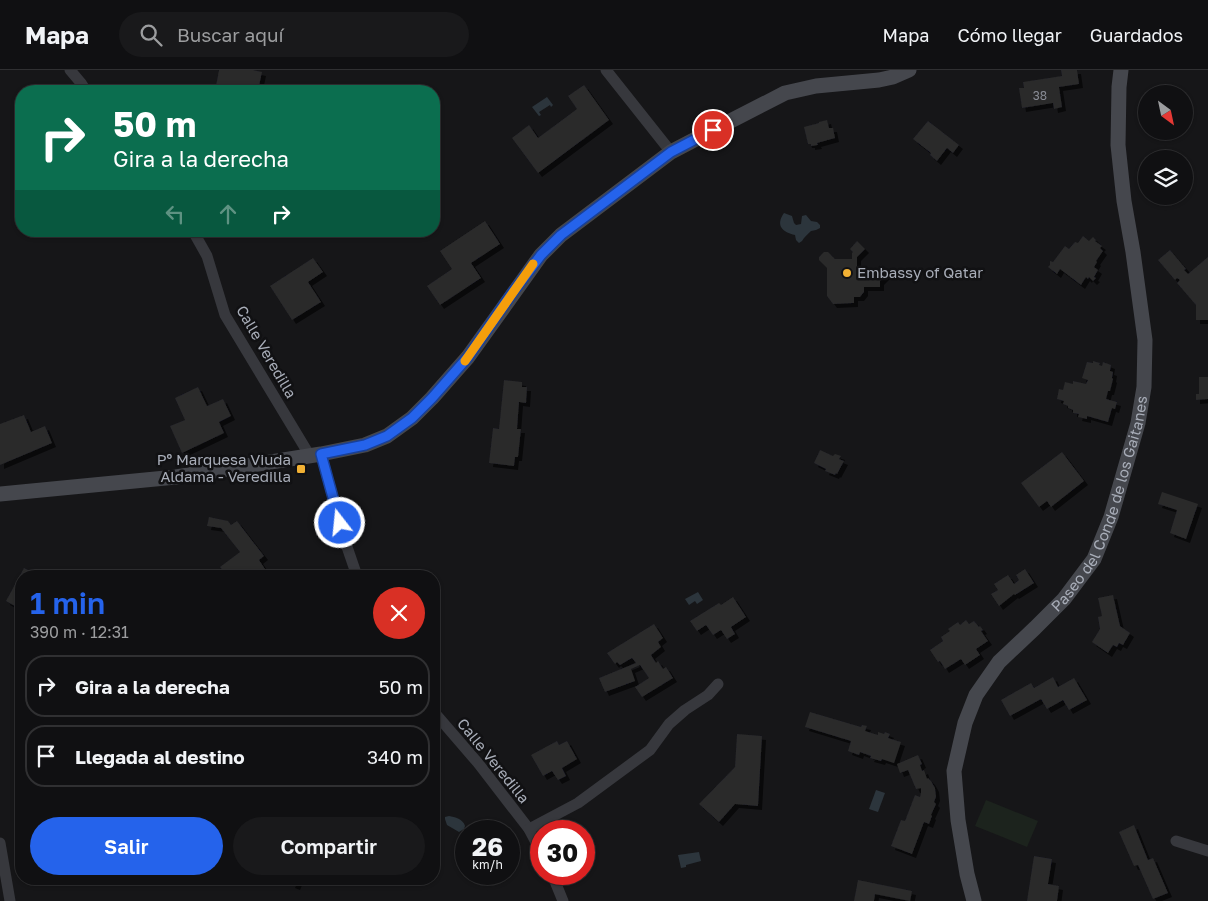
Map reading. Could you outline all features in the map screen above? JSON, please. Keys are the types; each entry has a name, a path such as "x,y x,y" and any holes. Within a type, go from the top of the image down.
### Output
{"street":[{"path":"70,70 81,85"},
{"path":"606,70 671,152"},
{"path":"0,494 176,476 315,455 365,445 387,436 412,418 468,357 541,255 561,235 671,152 785,93 816,86 879,80 893,77 909,70"},
{"name":"Paseo del Conde de los Gaitanes","path":"974,901 967,874 958,820 954,771 965,723 976,696 998,662 1064,599 1094,559 1111,517 1138,422 1144,387 1145,340 1124,201 1118,145 1118,87 1121,70"},
{"name":"Calle Veredilla","path":"196,237 207,256 226,315 315,455 355,570"},
{"path":"529,829 578,803 650,750 670,724 685,710 708,695 718,684"},
{"name":"Calle Veredilla","path":"440,719 478,763 529,829"},
{"path":"1176,841 1208,851"},
{"path":"0,843 10,901"},
{"path":"556,885 563,901"}],"shaded area":[{"path":"547,97 553,105 539,112 541,115 539,116 532,107"},
{"path":"784,213 792,216 796,225 801,224 802,216 806,215 811,221 817,222 820,228 811,231 799,243 795,235 784,230 780,225"},
{"path":"698,592 703,600 697,604 695,601 689,605 685,599"},
{"path":"876,790 885,793 878,812 869,809"},
{"path":"986,800 1038,821 1027,847 975,826"},
{"path":"449,816 461,820 455,820 455,830 447,825 445,817"},
{"path":"699,852 701,861 681,868 678,855"}],"building":[{"path":"219,70 253,70 262,72 259,85 216,85"},
{"path":"1061,70 1077,70 1079,84 1059,87 1062,107 1054,109 1053,103 1022,108 1019,88 1024,88 1023,82 1062,76"},
{"path":"584,85 609,120 538,173 512,138 529,125 538,138 577,109 568,96"},
{"path":"827,120 829,128 833,128 835,138 817,143 818,145 811,146 811,144 808,144 804,127"},
{"path":"928,121 959,145 953,153 947,148 937,161 930,155 931,153 913,139"},
{"path":"485,221 500,244 471,263 481,278 440,305 427,286 452,269 440,251"},
{"path":"1083,236 1089,241 1093,237 1102,246 1100,248 1103,251 1094,267 1098,270 1094,277 1096,278 1093,281 1086,277 1081,285 1060,269 1057,274 1048,267 1050,261 1053,262 1065,246 1069,249 1075,242 1078,243"},
{"name":"Embassy of Qatar","path":"857,241 865,249 857,257 857,267 862,272 874,273 881,265 888,273 880,281 880,287 864,287 864,292 860,297 854,297 854,303 833,304 827,296 827,268 819,260 819,257 824,252 828,252 835,259 852,259 853,252 850,249"},
{"path":"1170,250 1188,274 1208,257 1208,320 1196,320 1196,305 1177,283 1180,280 1177,278 1175,280 1158,260"},
{"path":"313,258 323,272 308,282 321,302 292,320 270,286"},
{"path":"1093,361 1100,363 1099,365 1102,366 1103,362 1111,365 1110,371 1113,372 1110,391 1108,391 1106,399 1117,402 1115,409 1112,408 1108,422 1087,416 1087,419 1078,417 1079,414 1073,413 1073,410 1063,404 1064,401 1057,399 1059,389 1063,390 1065,382 1073,384 1073,381 1086,384 1088,380 1082,378 1087,362 1093,363"},
{"path":"1199,377 1208,377 1208,399 1196,400 1196,394 1199,394"},
{"path":"504,380 522,382 522,387 527,387 526,403 519,402 517,429 521,429 518,457 515,457 514,466 489,463 493,428 499,429"},
{"path":"198,387 207,406 223,399 231,416 219,422 224,433 182,453 170,426 185,420 175,398"},
{"path":"24,415 31,432 45,426 52,443 0,465 0,424"},
{"path":"820,450 833,456 835,454 841,456 839,459 844,461 837,474 825,471 826,469 814,463"},
{"path":"1062,452 1084,481 1051,507 1047,501 1039,507 1021,483"},
{"path":"1162,492 1198,504 1186,539 1170,533 1177,510 1158,504"},
{"path":"209,517 228,521 231,525 237,521 264,556 259,560 266,570 222,570 220,567 240,552 221,528 207,526"},
{"path":"1025,569 1034,583 1014,594 999,606 991,594 998,590 994,584 1008,575 1014,584 1019,580 1016,575"},
{"path":"15,584 15,606 6,601"},
{"path":"1113,595 1120,626 1130,633 1123,645 1119,643 1117,647 1113,645 1108,653 1092,642 1100,629 1098,617 1102,616 1098,598"},
{"path":"733,597 746,617 731,627 735,634 727,639 721,630 713,635 706,625 697,631 690,621 719,603 721,605"},
{"path":"966,620 969,624 974,621 980,626 988,641 976,649 980,655 965,665 961,659 945,669 930,650 943,641 941,637 950,631 948,629 958,622 960,625"},
{"path":"654,624 663,638 658,642 661,647 651,655 663,669 666,667 673,678 642,697 635,687 649,678 640,665 631,669 635,681 605,692 599,678 636,663 632,658 620,665 617,662 615,664 607,653"},
{"path":"1053,677 1058,687 1074,678 1087,700 1069,710 1063,700 1047,709 1041,699 1010,716 1001,700 1031,683 1034,688"},
{"path":"810,712 861,727 862,725 867,726 865,731 878,735 878,732 890,734 888,738 901,742 894,763 870,758 871,756 860,752 859,755 848,751 851,741 805,727"},
{"path":"737,734 762,736 758,806 735,804 719,822 699,804 735,767"},
{"path":"557,741 559,745 567,741 577,759 562,768 566,776 558,780 552,771 543,776 531,755"},
{"path":"918,755 922,764 920,765 922,771 924,770 927,779 931,781 935,788 936,797 934,802 936,804 929,824 924,822 912,854 891,846 901,820 905,821 915,795 920,797 921,793 921,788 916,789 908,770 900,773 897,764"},
{"path":"1134,825 1148,860 1153,858 1168,893 1153,899 1138,865 1134,866 1119,832"},
{"path":"1034,856 1052,859 1048,884 1059,886 1057,901 1027,901"},
{"path":"858,880 912,891 910,901 875,894 874,901 854,901"}],"slow traffic":[{"path":"465,361 533,264"}],"place":[{"name":"Embassy of Qatar","path":"847,273"},
{"name":"Pº Marquesa Viuda Aldama - Veredilla","path":"301,469"}],"route":[{"path":"340,523 321,454 365,445 387,436 412,418 468,357 541,255 561,235 671,152 713,130"}]}
